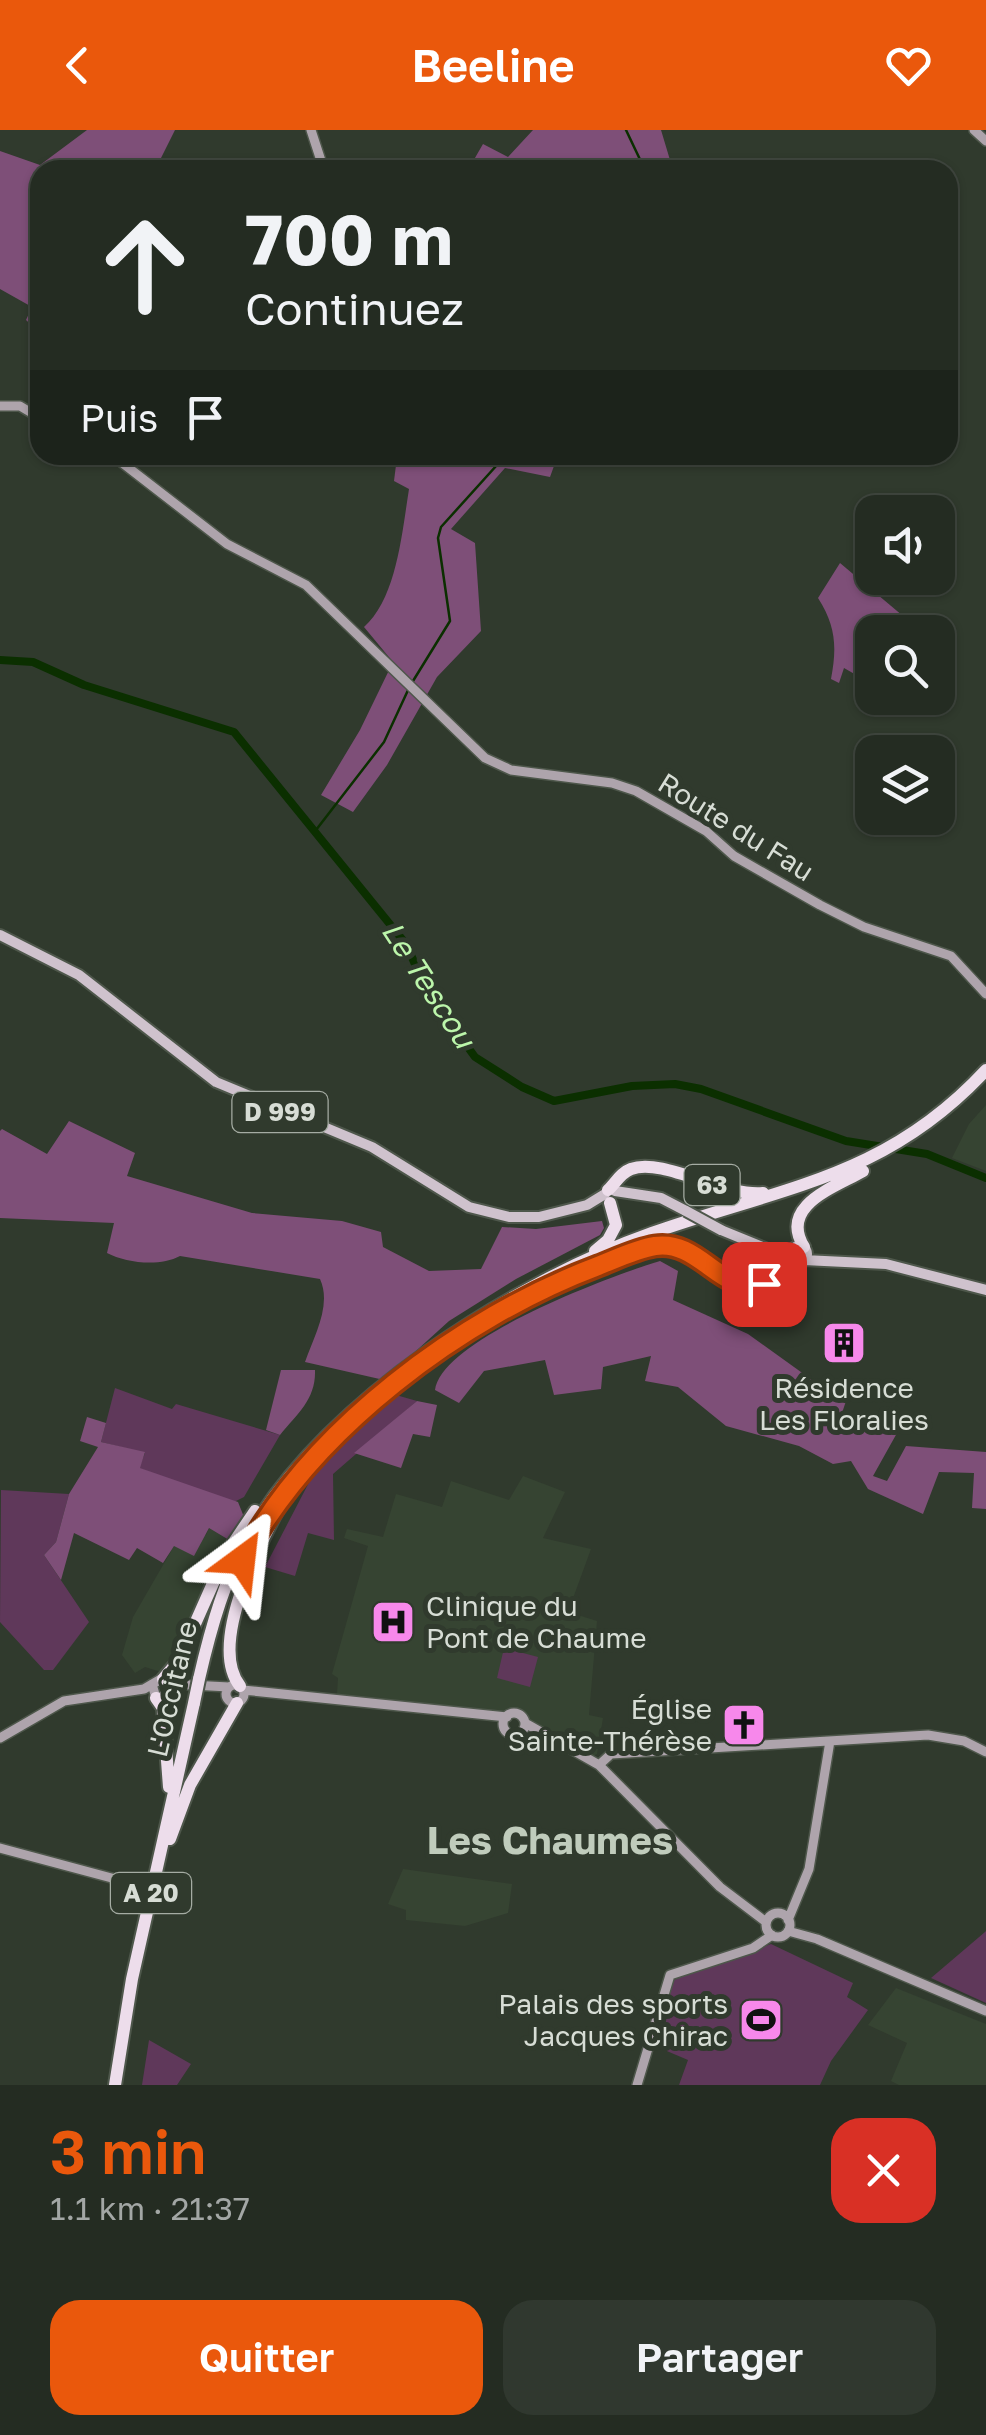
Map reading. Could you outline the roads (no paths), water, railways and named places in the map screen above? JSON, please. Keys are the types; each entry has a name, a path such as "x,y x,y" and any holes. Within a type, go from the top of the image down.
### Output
{"highway":[{"name":"L'Occitane","path":"906,1143 986,1070"},
{"name":"L'Occitane","path":"202,1680 242,1560 294,1480 346,1427 435,1355 552,1279 652,1240 826,1186 906,1143 986,1078"},
{"name":"L'Occitane","path":"118,2085 196,1703 232,1569 266,1508 301,1462 431,1351 552,1279 650,1234 877,1160"},
{"path":"552,1279 658,1246 686,1249 730,1280 748,1286 768,1282 800,1254 798,1227 806,1205 877,1160"},
{"name":"63","path":"611,1197 621,1174 638,1167 746,1194 824,1180"},
{"path":"552,1279 608,1240 616,1219 611,1197"},
{"path":"166,1839 170,1764 161,1689 197,1626 235,1540 275,1487 301,1462"},
{"path":"166,1839 236,1694 232,1656 241,1591 260,1538 294,1480"}],"main road":[{"name":"D 999","path":"0,935 85,980 172,1053 216,1082 363,1143 463,1204 519,1218 550,1216 611,1197"},
{"path":"611,1197 638,1194 661,1198 776,1254 886,1264 986,1290"}],"street":[{"path":"311,130 321,160"},
{"path":"974,130 986,141"},
{"path":"0,406 20,406 30,412"},
{"name":"Route du Fau","path":"125,465 227,544 284,572 324,600 485,758 511,770 595,780 636,791 706,830 734,856 811,900 864,927 950,956 986,994"},
{"path":"69,1705 161,1689"},
{"path":"0,1738 72,1699 161,1689 505,1721 517,1714 523,1727 596,1767"},
{"path":"41,1714 98,1694"},
{"path":"505,1721 512,1735 523,1727"},
{"path":"523,1727 596,1767 727,1892 778,1924 986,2010"},
{"path":"596,1767 611,1754 928,1734 947,1736 986,1752"},
{"path":"637,2085 670,1976 744,1951 778,1924 806,1876 830,1741"},
{"path":"0,1848 134,1884"}],"waterway":[{"path":"626,130 640,160"},
{"path":"413,681 450,621 438,538 441,527 497,465"},
{"name":"Le Tescou","path":"0,660 33,662 84,685 234,732 406,944 427,991 475,1057 522,1087 554,1101 632,1086 675,1084 701,1089 846,1141 927,1154 986,1178"},
{"path":"316,830 384,742 409,688"}],"place":[{"name":"Résidence Les Floralies","path":"844,1343"},
{"name":"Clinique du Pont de Chaume","path":"393,1622"},
{"name":"Église Sainte-Thérèse","path":"744,1725"},
{"name":"Palais des sports Jacques Chirac","path":"761,2020"}],"district":[{"name":"Les Chaumes","path":"550,1841"}]}
